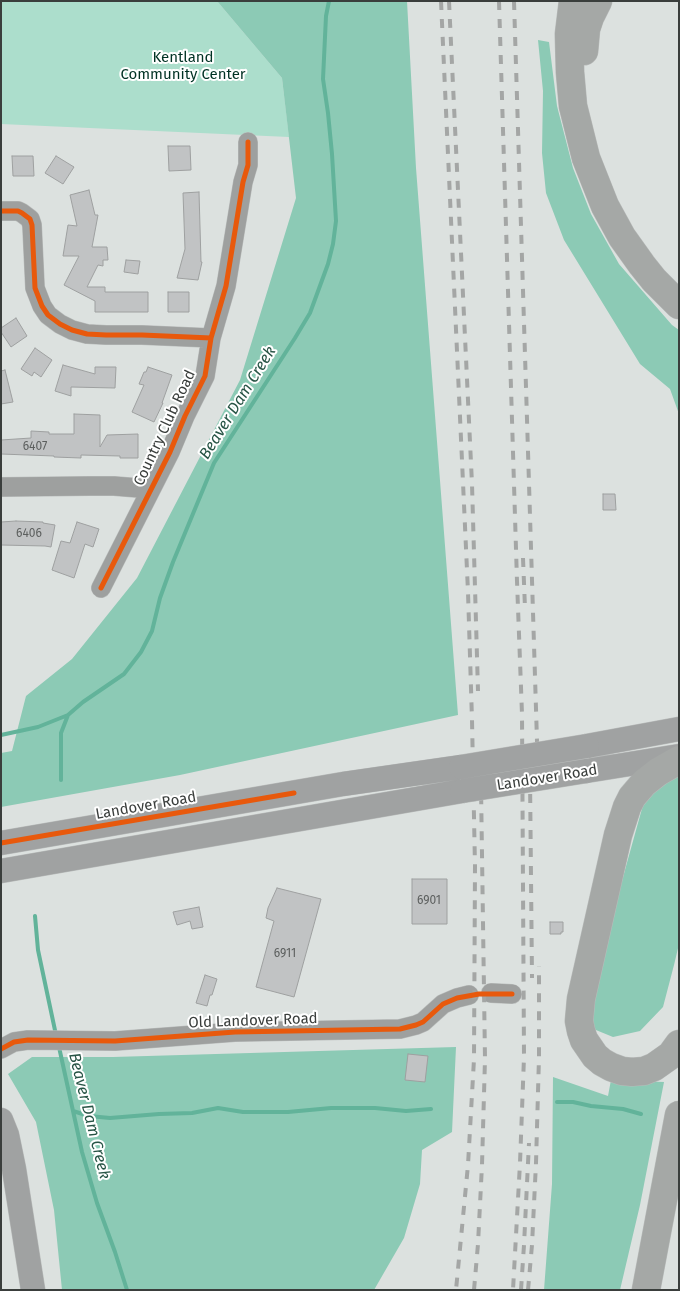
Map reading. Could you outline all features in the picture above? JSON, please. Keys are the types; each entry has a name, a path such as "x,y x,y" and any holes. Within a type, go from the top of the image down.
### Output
{"highway":[{"path":"573,1 570,34 570,72 575,114 586,158 605,206 622,237 654,280 679,305"},
{"path":"598,1 586,29 583,58 588,110 596,145 609,180 626,213 646,246 679,285"},
{"path":"679,758 644,783 632,797 627,807 618,835 583,990 579,1021 584,1040 595,1056 611,1067 622,1071 632,1072 654,1067 671,1056 679,1044"},
{"path":"646,1290 679,1115"}],"main road":[{"name":"Landover Road","path":"1,843 343,784 587,746 679,729"},
{"name":"Landover Road","path":"1,871 462,791 679,758"},
{"path":"1,1120 14,1169 33,1290"}],"street":[{"name":"Country Club Road","path":"101,588 170,452 205,376 211,338 226,286 243,182 248,165 248,142"},
{"path":"1,210 18,211 30,219 32,225 35,288 42,306 60,324 87,334 211,338"},
{"path":"1,488 98,486 151,489"},
{"path":"491,994 512,994"},
{"name":"Old Landover Road","path":"1,1049 14,1042 35,1040 131,1040 234,1032 400,1029 416,1026 443,1004 468,995"}],"green space":[{"name":"Kentland Community Center","path":"1,1 217,1 282,78 289,137 1,124"},
{"path":"217,1 407,1 416,168 458,715 180,775 1,807 1,753 12,751 26,696 72,659 137,578 240,380 296,198 282,78"},
{"path":"538,40 549,42 557,106 573,168 591,214 619,264 672,325 679,330 679,414 670,389 640,364 564,240 546,193 542,153 543,91"},
{"path":"679,772 679,944 674,965 663,1007 640,1031 613,1037 591,1028 590,1009 613,913 648,787"},
{"path":"456,1047 452,1132 422,1150 420,1184 404,1238 374,1290 62,1290 54,1210 36,1122 8,1074 32,1057 113,1057"},
{"path":"553,1077 608,1096 611,1080 664,1082 640,1205 620,1290 544,1290 552,1184"}],"building":[{"path":"168,146 190,146 191,170 169,171"},
{"path":"12,156 33,156 34,176 13,176"},
{"path":"56,156 74,167 63,184 45,173"},
{"path":"89,190 95,215 98,215 92,247 107,247 108,260 103,260 103,266 98,265 87,287 105,287 105,292 148,292 148,312 95,312 95,301 64,285 79,256 63,256 68,225 77,226 70,195"},
{"path":"199,192 202,262 198,280 177,278 185,249 183,193"},
{"path":"126,260 140,261 138,274 124,272"},
{"path":"168,292 189,292 189,312 168,312"},
{"path":"16,318 27,336 11,347 1,332 1,328"},
{"path":"35,348 52,360 41,377 34,372 32,376 21,369"},
{"path":"63,365 95,374 95,367 116,367 115,388 71,387 71,396 55,391"},
{"path":"148,367 172,375 163,403 154,422 132,412 144,385 139,384"},
{"path":"5,370 13,402 1,404 1,371"},
{"path":"74,414 100,415 100,447 107,435 138,434 138,458 81,455 81,458 1,454 1,440 31,438 31,431 49,432 49,434 74,434"},
{"path":"603,494 615,494 616,510 603,510"},
{"path":"1,522 43,522 55,525 51,547 1,545"},
{"path":"77,522 99,529 93,547 85,544 74,578 52,570 61,541 70,543"},
{"path":"412,879 447,879 447,924 412,924"},
{"path":"277,888 321,899 294,997 256,987 274,921 266,918 268,908"},
{"path":"199,907 203,927 192,929 190,921 177,925 173,912"},
{"path":"550,922 563,922 563,932 561,934 550,934"},
{"path":"205,975 217,979 207,1006 196,1003"},
{"path":"408,1054 428,1056 425,1082 405,1080"}],"waterway":[{"name":"Beaver Dam Creek","path":"61,780 61,733 68,715 83,702 124,674 141,652 152,631 160,598 173,562 214,463 310,313 328,264 336,221 332,154 323,79 326,16 329,1"},
{"path":"1,735 38,727 68,715"},
{"name":"Beaver Dam Creek","path":"35,916 38,950 56,1035"},
{"name":"Beaver Dam Creek","path":"59,1047 82,1152 97,1203 127,1290"},
{"path":"557,1102 573,1102 623,1109 641,1114"},
{"path":"73,1111 89,1116 110,1118 192,1113 218,1108 243,1112 288,1112 331,1108 375,1108 406,1111 431,1109"}],"railway":[{"path":"441,1 468,592 475,866 474,1059 468,1165 456,1290"},
{"path":"449,1 472,484 478,691"},
{"path":"499,1 522,714 524,1057 513,1290"},
{"path":"514,1 537,788"},
{"path":"523,558 525,608"},
{"path":"530,776 532,978"},
{"path":"474,1290 482,1165 485,1059 481,786"},
{"path":"528,1290 536,1163 539,966"},
{"path":"521,1290 529,1143"}],"cycle path":[{"path":"101,588 170,452 205,376 211,338 226,286 243,182 248,165 248,142"},
{"path":"1,211 18,211 30,219 32,225 35,288 42,306 48,315 60,324 87,334 211,338"},
{"path":"1,843 294,793"},
{"path":"1,1049 14,1042 28,1040 115,1041 235,1032 400,1029 423,1022 443,1004 457,998 479,994 512,994"}]}
